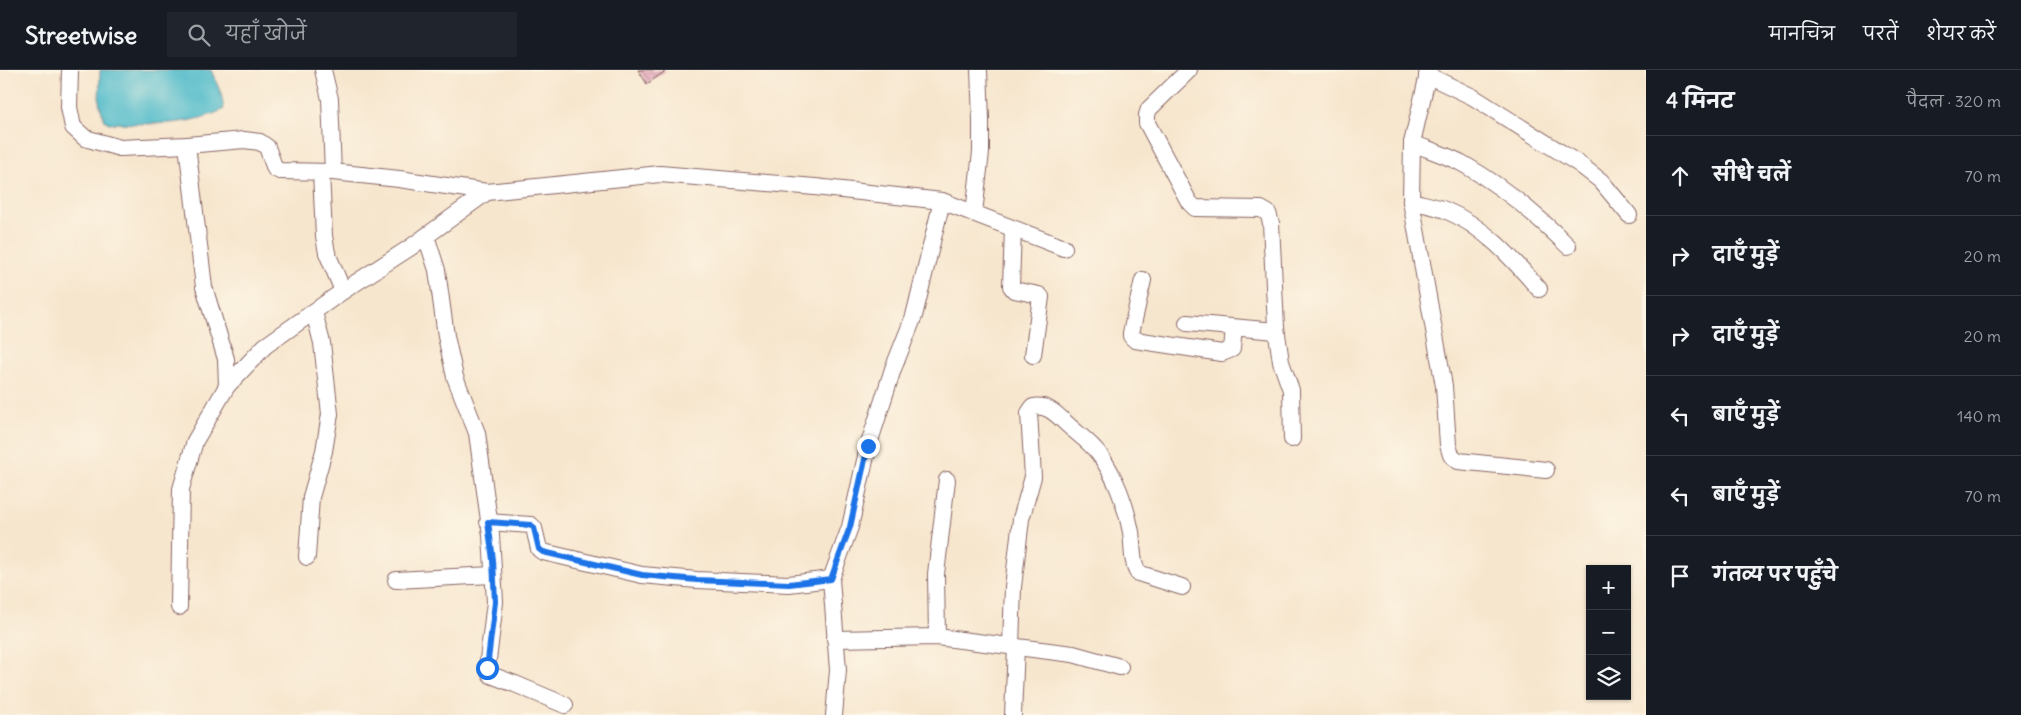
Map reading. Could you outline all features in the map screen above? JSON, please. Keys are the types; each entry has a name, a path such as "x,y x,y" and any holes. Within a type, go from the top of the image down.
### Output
{"street":[{"path":"70,70 69,107 73,127 85,138 120,148 187,146 244,140 260,142 267,147 274,169 280,171 327,172 399,179 487,192 660,174 825,188 942,201 1064,248"},
{"path":"323,70 330,99 324,236 328,253 343,291"},
{"path":"974,213 981,152 979,70"},
{"path":"1189,70 1149,109 1147,123 1189,202 1195,208 1261,209 1268,213 1271,223 1276,331 1281,362 1291,390 1292,438"},
{"path":"1546,470 1458,461 1451,455 1448,445 1444,386 1411,201 1412,143 1428,72 1473,97 1602,180 1629,215"},
{"path":"1412,143 1464,164 1512,195 1568,246"},
{"path":"187,146 204,287 226,359 227,386"},
{"path":"179,607 181,489 195,441 227,386 265,346 487,192"},
{"path":"834,715 838,670 831,579 850,527 868,446 890,378 914,316 942,201"},
{"path":"1411,201 1445,210 1474,226 1504,250 1539,289"},
{"path":"1012,229 1011,286 1014,290 1042,297 1033,355"},
{"path":"426,236 437,270 446,336 455,377 477,433 493,560 494,617 487,668 491,676 565,705"},
{"path":"1143,280 1130,333 1135,340 1222,353 1232,349 1234,328"},
{"path":"307,557 311,497 324,451 330,414 322,343 314,312"},
{"path":"1187,323 1276,331"},
{"path":"1012,715 1013,587 1021,519 1033,477 1029,413 1033,407 1042,405 1051,410 1098,452 1111,473 1125,509 1131,532 1134,565 1138,573 1182,587"},
{"path":"937,638 936,574 947,480"},
{"path":"488,522 531,525 534,528 539,549 543,552 642,575 697,580 789,584 831,579"},
{"path":"396,580 492,575"},
{"path":"835,639 937,638 1073,654 1120,667"}],"water":[{"path":"100,70 211,70 221,93 224,109 211,115 183,122 154,124 109,123 104,120 99,102"}],"building":[{"path":"638,70 667,70 647,84"}],"route":[{"path":"487,668 487,655 495,602 491,535 488,522 531,525 534,528 539,549 543,552 642,575 697,580 789,584 831,579 850,527 868,446"}]}
